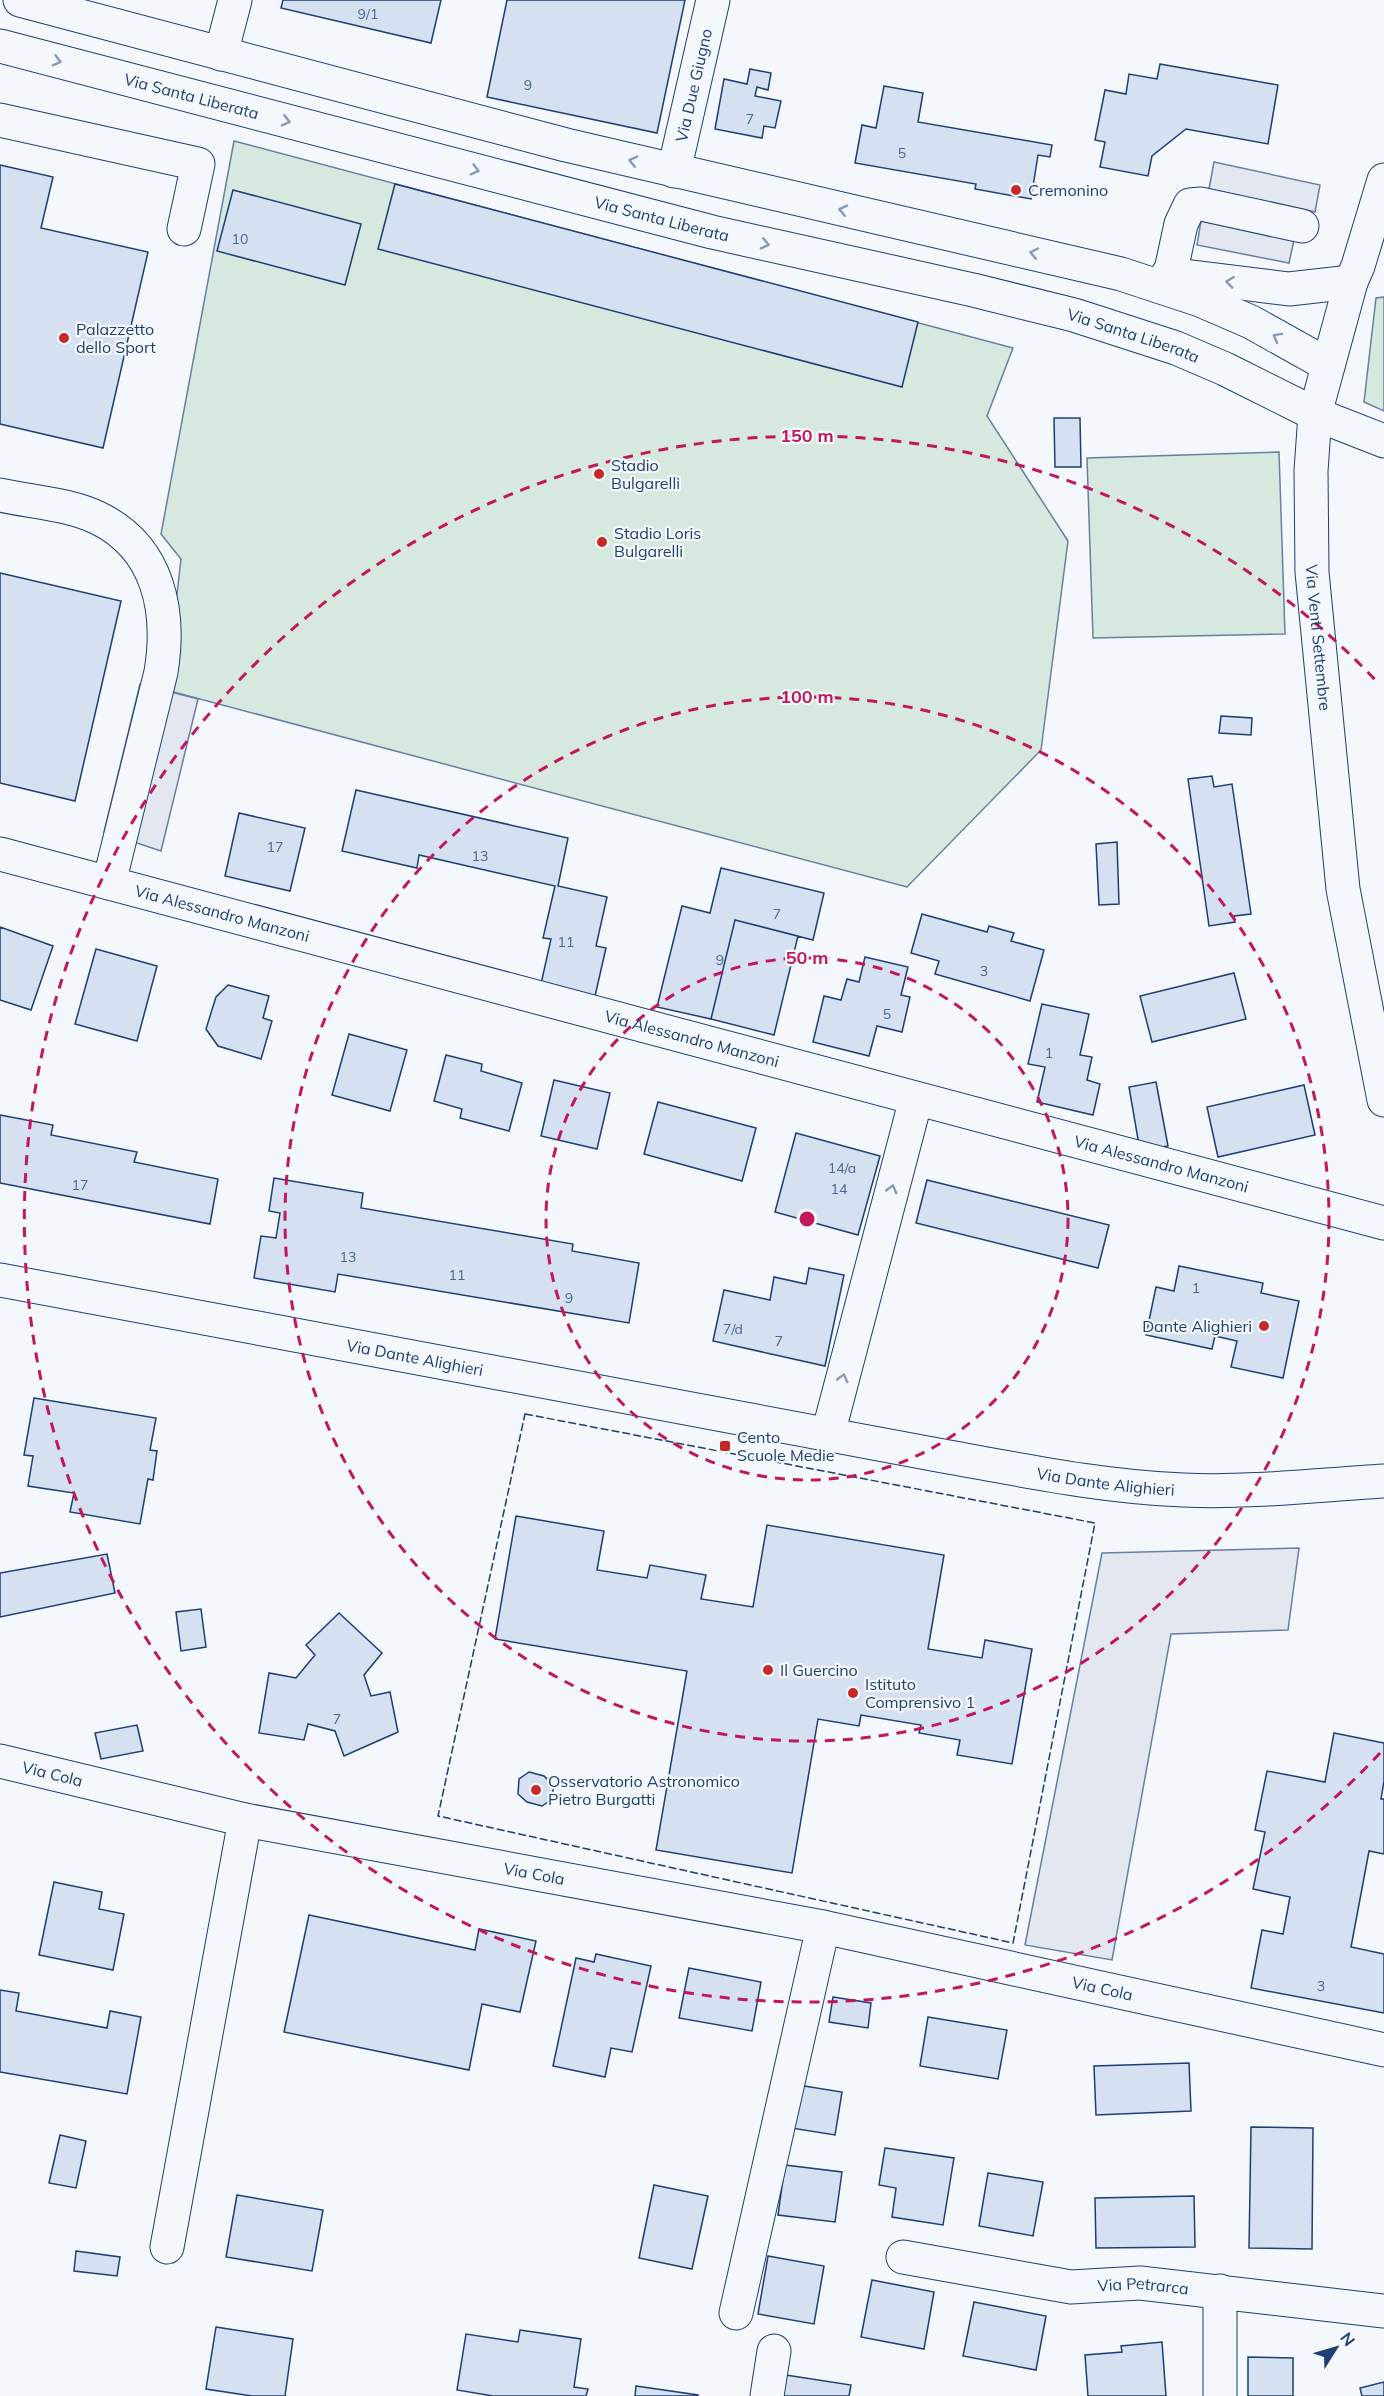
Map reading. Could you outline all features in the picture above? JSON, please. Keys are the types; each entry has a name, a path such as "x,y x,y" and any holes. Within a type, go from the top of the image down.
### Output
{"street":[{"path":"20,0 500,129 1121,273 1200,300 1251,322 1328,365"},
{"path":"221,54 235,0"},
{"name":"Via Due Giugno","path":"674,171 713,0"},
{"name":"Via Santa Liberata","path":"0,46 712,232 1074,315 1176,348 1225,369 1315,414 1384,441"},
{"path":"0,120 198,164 184,229"},
{"name":"Via Venti Settembre","path":"1384,180 1364,271 1328,365 1315,414 1311,471 1312,573 1342,878 1384,1100"},
{"path":"1170,275 1181,224 1190,205 1201,204 1302,226"},
{"path":"1067,260 1290,289 1364,271"},
{"path":"0,495 99,518 133,544 146,561 155,579 162,602 165,647 161,672 109,883"},
{"name":"Via Alessandro Manzoni","path":"0,854 1384,1223"},
{"path":"828,1434 916,1099"},
{"name":"Via Dante Alighieri","path":"0,1280 986,1464 1144,1488 1223,1491 1384,1481"},
{"name":"Via Cola","path":"0,1761 245,1820 823,1927 1384,2050"},
{"path":"167,2247 245,1820"},
{"path":"736,2313 823,1927"},
{"name":"Via Petrarca","path":"903,2257 1071,2287 1140,2283 1384,2311"},
{"path":"1220,2291 1220,2396"},
{"path":"767,2396 774,2351"}],"shaded area":[{"name":"Stadio Bulgarelli","path":"234,141 1013,348 987,416 1068,541 1041,750 907,887 166,690 181,559 161,534"},
{"path":"1214,162 1320,185 1315,212 1209,189"},
{"path":"1201,221 1294,240 1289,263 1197,245"},
{"path":"1384,297 1384,411 1364,402 1376,298"},
{"path":"1279,452 1285,634 1093,638 1087,458"},
{"path":"140,684 198,699 161,851 104,832"},
{"path":"1299,1548 1288,1630 1171,1634 1112,1960 1025,1945 1102,1553"}],"building":[{"path":"283,0 441,0 431,43 281,8"},
{"path":"507,0 685,0 657,133 487,97"},
{"path":"1160,64 1278,85 1268,144 1186,129 1152,156 1148,176 1100,167 1105,142 1095,140 1105,90 1126,94 1129,74 1157,79"},
{"path":"750,69 771,73 768,90 757,87 755,96 781,101 775,128 764,126 762,138 715,129 724,79 747,84"},
{"path":"884,86 923,93 918,122 1052,145 1050,157 1038,155 1031,199 975,189 976,184 855,163 862,125 876,128"},
{"name":"Palazzetto dello Sport","path":"0,165 53,177 41,228 148,252 103,448 0,424"},
{"path":"395,184 918,322 902,387 378,249"},
{"path":"233,190 361,224 345,285 217,251"},
{"path":"1054,418 1080,418 1081,467 1055,467"},
{"path":"0,573 121,601 75,801 0,783"},
{"path":"1221,716 1252,718 1251,735 1219,733"},
{"path":"1212,776 1214,787 1232,784 1251,914 1234,916 1235,922 1209,926 1188,779"},
{"path":"356,790 568,838 558,886 607,897 596,946 606,948 595,996 541,984 551,939 543,938 555,886 419,855 417,868 342,851"},
{"path":"239,813 305,828 290,891 225,876"},
{"path":"1117,842 1119,904 1099,905 1096,844"},
{"path":"721,868 824,893 813,940 735,920 711,1019 657,1007 682,906 710,913"},
{"path":"922,914 987,932 989,926 1014,933 1011,941 1044,950 1030,1001 935,974 939,961 911,953"},
{"path":"735,920 798,936 774,1035 711,1019"},
{"path":"0,927 53,946 31,1010 0,1000"},
{"path":"96,949 157,966 137,1041 75,1024"},
{"path":"865,957 908,967 901,995 910,997 902,1032 877,1026 869,1056 813,1042 824,996 841,1000 847,979 859,982"},
{"path":"1234,973 1246,1019 1152,1042 1140,996"},
{"path":"228,985 269,996 263,1018 272,1021 261,1059 218,1046 206,1029 216,997"},
{"path":"1042,1004 1089,1014 1080,1055 1092,1057 1087,1080 1100,1084 1093,1115 1037,1102 1045,1067 1028,1064"},
{"path":"349,1034 407,1050 390,1111 332,1095"},
{"path":"446,1055 482,1064 481,1071 522,1083 509,1131 460,1118 462,1109 434,1101"},
{"path":"554,1080 610,1093 597,1149 541,1136"},
{"path":"1156,1082 1168,1146 1140,1151 1129,1087"},
{"path":"1304,1085 1315,1135 1218,1157 1207,1107"},
{"path":"658,1102 756,1128 742,1181 644,1154"},
{"path":"0,1115 53,1125 51,1135 137,1152 134,1162 218,1179 210,1224 0,1183"},
{"path":"796,1133 880,1156 858,1235 775,1212"},
{"path":"274,1178 363,1193 361,1208 573,1244 572,1251 639,1263 629,1323 338,1274 335,1292 254,1278 261,1236 276,1238 280,1213 269,1211"},
{"path":"927,1180 1109,1225 1098,1268 916,1223"},
{"path":"1179,1266 1263,1283 1261,1293 1299,1301 1283,1378 1231,1367 1237,1341 1215,1336 1212,1349 1146,1335 1156,1287 1174,1291"},
{"path":"809,1268 844,1275 825,1366 713,1341 724,1290 770,1300 774,1277 806,1284"},
{"path":"34,1398 156,1418 150,1450 157,1451 153,1480 148,1479 140,1524 70,1512 74,1493 28,1486 33,1456 24,1455"},
{"name":"Istituto Comprensivo 1","path":"516,1516 604,1531 597,1570 647,1578 650,1565 706,1575 701,1599 753,1607 767,1525 944,1555 928,1649 982,1658 985,1640 1032,1649 1012,1764 957,1755 960,1740 919,1733 921,1725 861,1715 859,1726 818,1719 792,1873 656,1850 687,1671 495,1639"},
{"path":"107,1554 115,1593 0,1617 0,1573"},
{"path":"201,1609 206,1647 181,1651 176,1612"},
{"path":"339,1613 382,1653 364,1675 371,1696 390,1692 398,1732 344,1756 335,1731 308,1724 304,1740 259,1733 269,1673 296,1678 315,1655 306,1645"},
{"path":"137,1725 143,1751 101,1759 95,1733"},
{"path":"1334,1733 1384,1743 1384,1781 1381,1799 1384,1799 1384,1854 1369,1851 1351,1947 1384,1954 1384,2013 1251,1988 1262,1930 1283,1934 1290,1897 1253,1889 1265,1832 1255,1830 1267,1771 1325,1782"},
{"name":"Osservatorio Astronomico Pietro Burgatti","path":"529,1772 544,1776 554,1786 551,1800 542,1806 527,1802 518,1794 519,1779"},
{"path":"54,1882 102,1892 99,1909 124,1914 113,1970 39,1955"},
{"path":"309,1915 475,1950 479,1929 536,1941 520,2012 482,2004 469,2070 284,2032"},
{"path":"596,1954 651,1966 632,2052 611,2048 605,2077 553,2066 576,1958 594,1962"},
{"path":"689,1968 761,1982 752,2031 679,2018"},
{"path":"0,1990 19,1993 16,2011 107,2028 110,2011 141,2017 127,2094 0,2072"},
{"path":"833,1997 871,2003 868,2028 829,2022"},
{"path":"928,2017 1007,2030 998,2079 920,2066"},
{"path":"1189,2063 1191,2111 1096,2115 1094,2066"},
{"path":"798,2085 842,2092 835,2135 791,2128"},
{"path":"1251,2127 1313,2128 1312,2249 1249,2248"},
{"path":"60,2135 86,2141 76,2188 49,2183"},
{"path":"885,2148 954,2158 943,2225 892,2217 896,2188 879,2185"},
{"path":"785,2165 842,2172 835,2222 778,2215"},
{"path":"988,2173 1043,2182 1033,2236 979,2226"},
{"path":"654,2185 708,2196 692,2269 639,2258"},
{"path":"237,2195 323,2210 312,2271 226,2257"},
{"path":"1194,2196 1195,2247 1096,2248 1095,2198"},
{"path":"76,2251 120,2257 117,2276 74,2271"},
{"path":"768,2256 824,2266 814,2324 758,2314"},
{"path":"872,2280 934,2292 924,2349 861,2337"},
{"path":"974,2302 1046,2316 1036,2370 963,2356"},
{"path":"216,2327 293,2339 285,2396 252,2396 206,2389"},
{"path":"520,2330 581,2339 574,2387 588,2389 586,2396 493,2396 457,2390 466,2334 518,2342"},
{"path":"1162,2342 1166,2396 1088,2396 1085,2355 1122,2352 1121,2346"},
{"path":"1248,2357 1293,2358 1293,2396 1248,2396"},
{"path":"786,2375 851,2385 849,2396 782,2396"},
{"path":"1384,2382 1384,2396 1362,2396 1360,2388"},
{"path":"636,2386 698,2395 698,2396 635,2396"}],"fence":[{"path":"525,1414 1095,1523 1013,1943 438,1816 525,1414"}],"place":[{"name":"Cremonino","path":"1016,190"},
{"name":"Palazzetto dello Sport","path":"64,338"},
{"name":"Stadio Bulgarelli","path":"599,474"},
{"name":"Stadio Loris Bulgarelli","path":"602,542"},
{"name":"Dante Alighieri","path":"1264,1326"},
{"name":"Cento Scuole Medie","path":"725,1446"},
{"name":"Il Guercino","path":"768,1670"},
{"name":"Istituto Comprensivo 1","path":"853,1693"},
{"name":"Osservatorio Astronomico Pietro Burgatti","path":"536,1790"}]}
